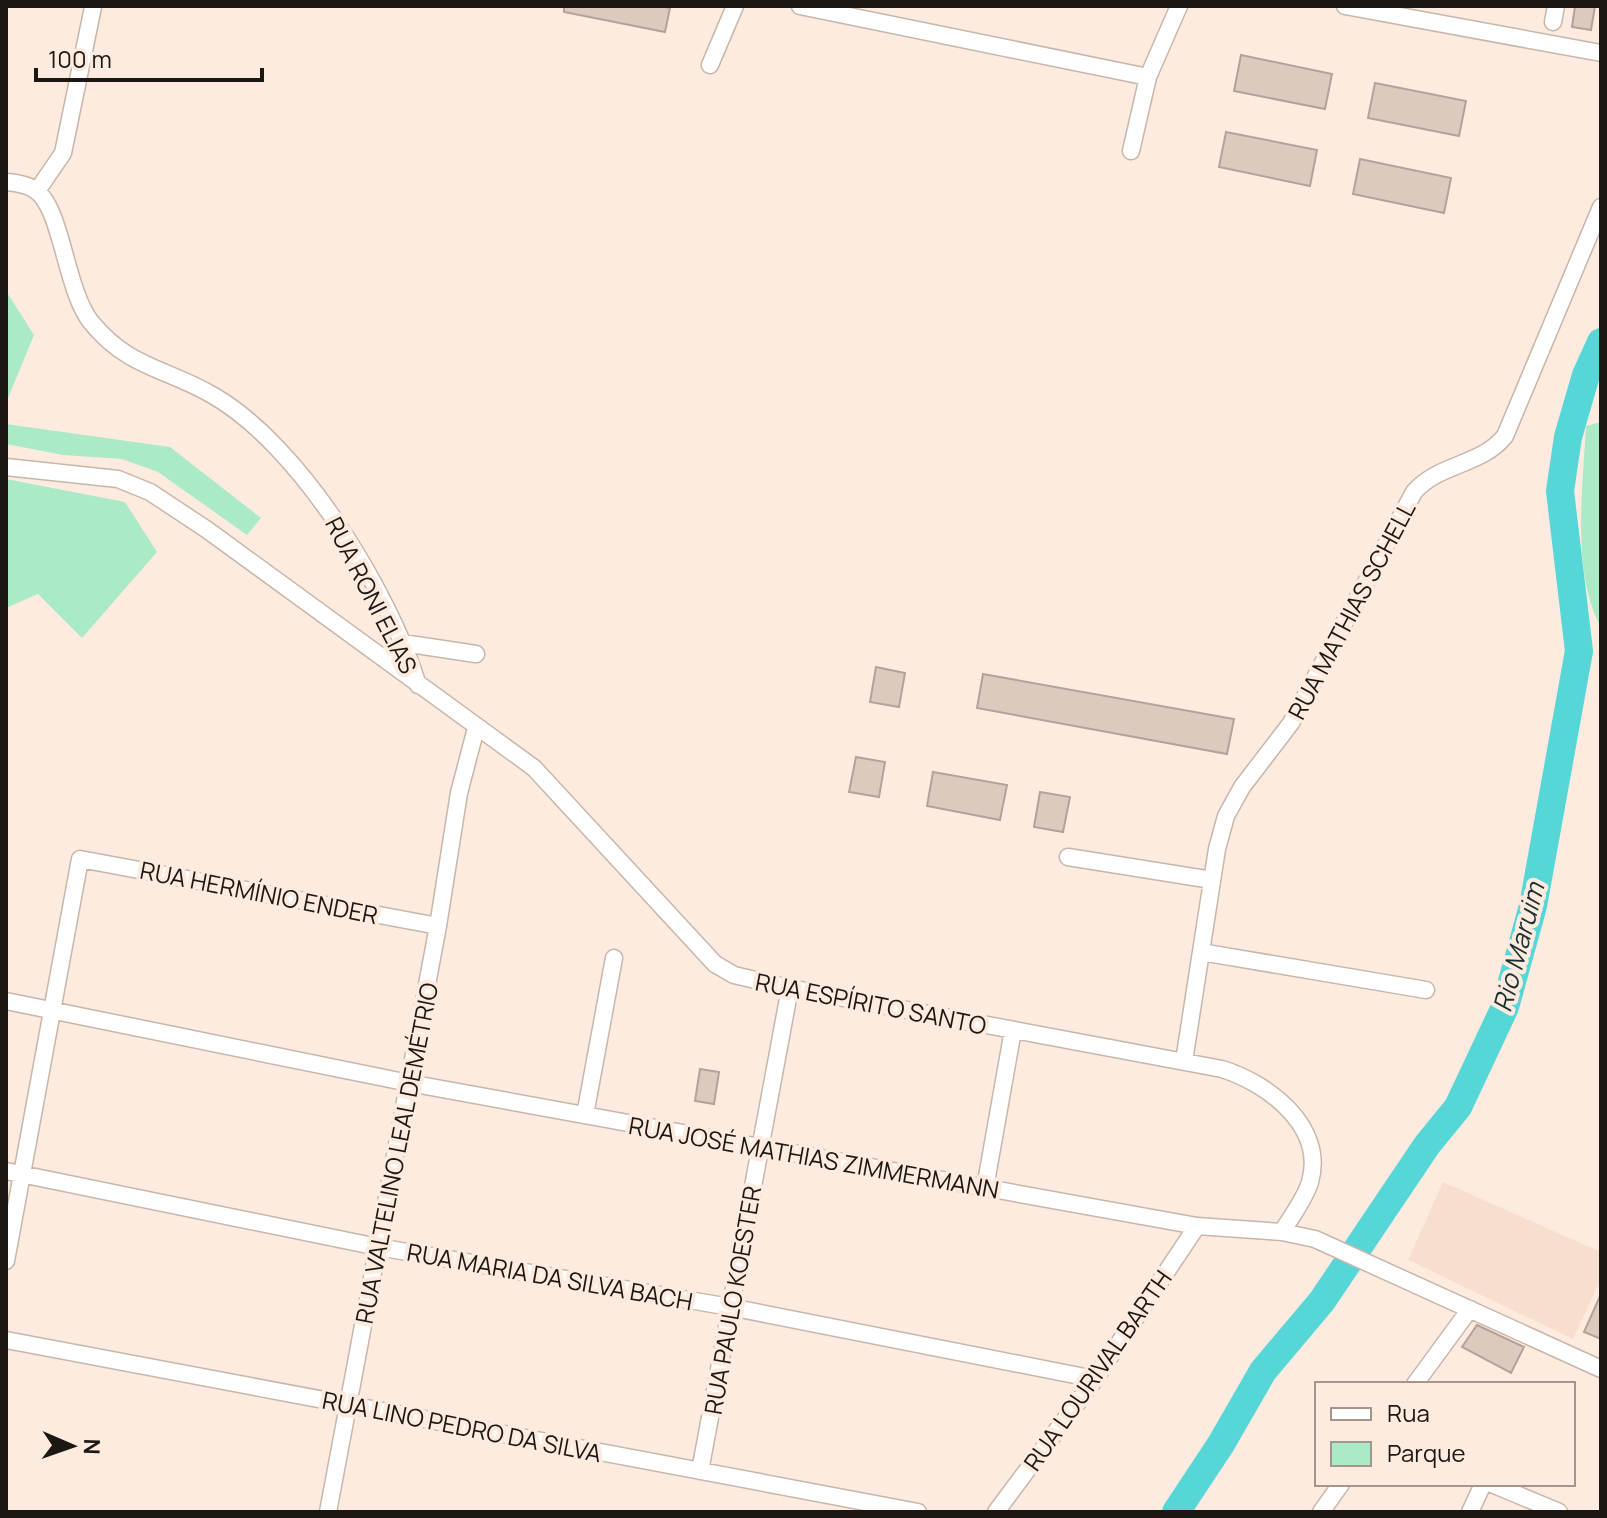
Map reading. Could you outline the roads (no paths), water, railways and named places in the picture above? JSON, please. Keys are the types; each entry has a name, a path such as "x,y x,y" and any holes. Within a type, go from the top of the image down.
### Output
{"street":[{"path":"710,65 735,6"},
{"path":"800,6 1148,77"},
{"path":"1131,151 1148,77 1179,6"},
{"path":"1345,6 1601,53"},
{"path":"6,182 37,191 63,153 93,7"},
{"name":"RUA RONI ELIAS","path":"37,191 53,217 74,294 94,325 126,357 216,396 293,466 338,524 403,643 418,685"},
{"name":"RUA MATHIAS SCHELL","path":"1184,1061 1220,833 1235,799 1291,723 1406,502 1431,476 1491,451 1505,436 1601,207"},
{"name":"RUA ESPÍRITO SANTO","path":"6,467 105,477 150,492 243,555 544,777 715,964 734,975 790,988 996,1018 1013,1030 1222,1069 1261,1083 1297,1121 1310,1153 1311,1176 1282,1232"},
{"path":"403,643 476,654"},
{"name":"RUA VALTELINO LEAL DEMÉTRIO","path":"328,1512 438,926 459,793 476,728"},
{"path":"1068,857 1212,880"},
{"name":"RUA HERMÍNIO ENDER","path":"51,1011 80,859 438,926"},
{"path":"1201,952 1426,990"},
{"path":"585,1115 614,958"},
{"name":"RUA PAULO KOESTER","path":"700,1471 790,988"},
{"name":"RUA JOSÉ MATHIAS ZIMMERMANN","path":"6,1001 409,1083 985,1188 1197,1226 1282,1232 1315,1239 1601,1369"},
{"path":"6,1261 14,1173 51,1011"},
{"path":"985,1188 1013,1030"},
{"name":"RUA MARIA DA SILVA BACH","path":"14,1173 378,1247 730,1307 1095,1379"},
{"name":"RUA LOURIVAL BARTH","path":"996,1512 1095,1379 1197,1226"},
{"path":"1416,1382 1470,1309"},
{"name":"RUA LINO PEDRO DA SILVA","path":"6,1340 918,1512"},
{"path":"1321,1512 1340,1486"},
{"path":"1470,1512 1482,1486"},
{"path":"1497,1486 1559,1512"}],"waterway":[{"name":"Rio Maruim","path":"1176,1512 1221,1444 1263,1371 1322,1301 1427,1145 1458,1107 1505,1007 1533,906 1579,651 1560,491 1568,437 1586,375 1601,342"}]}
